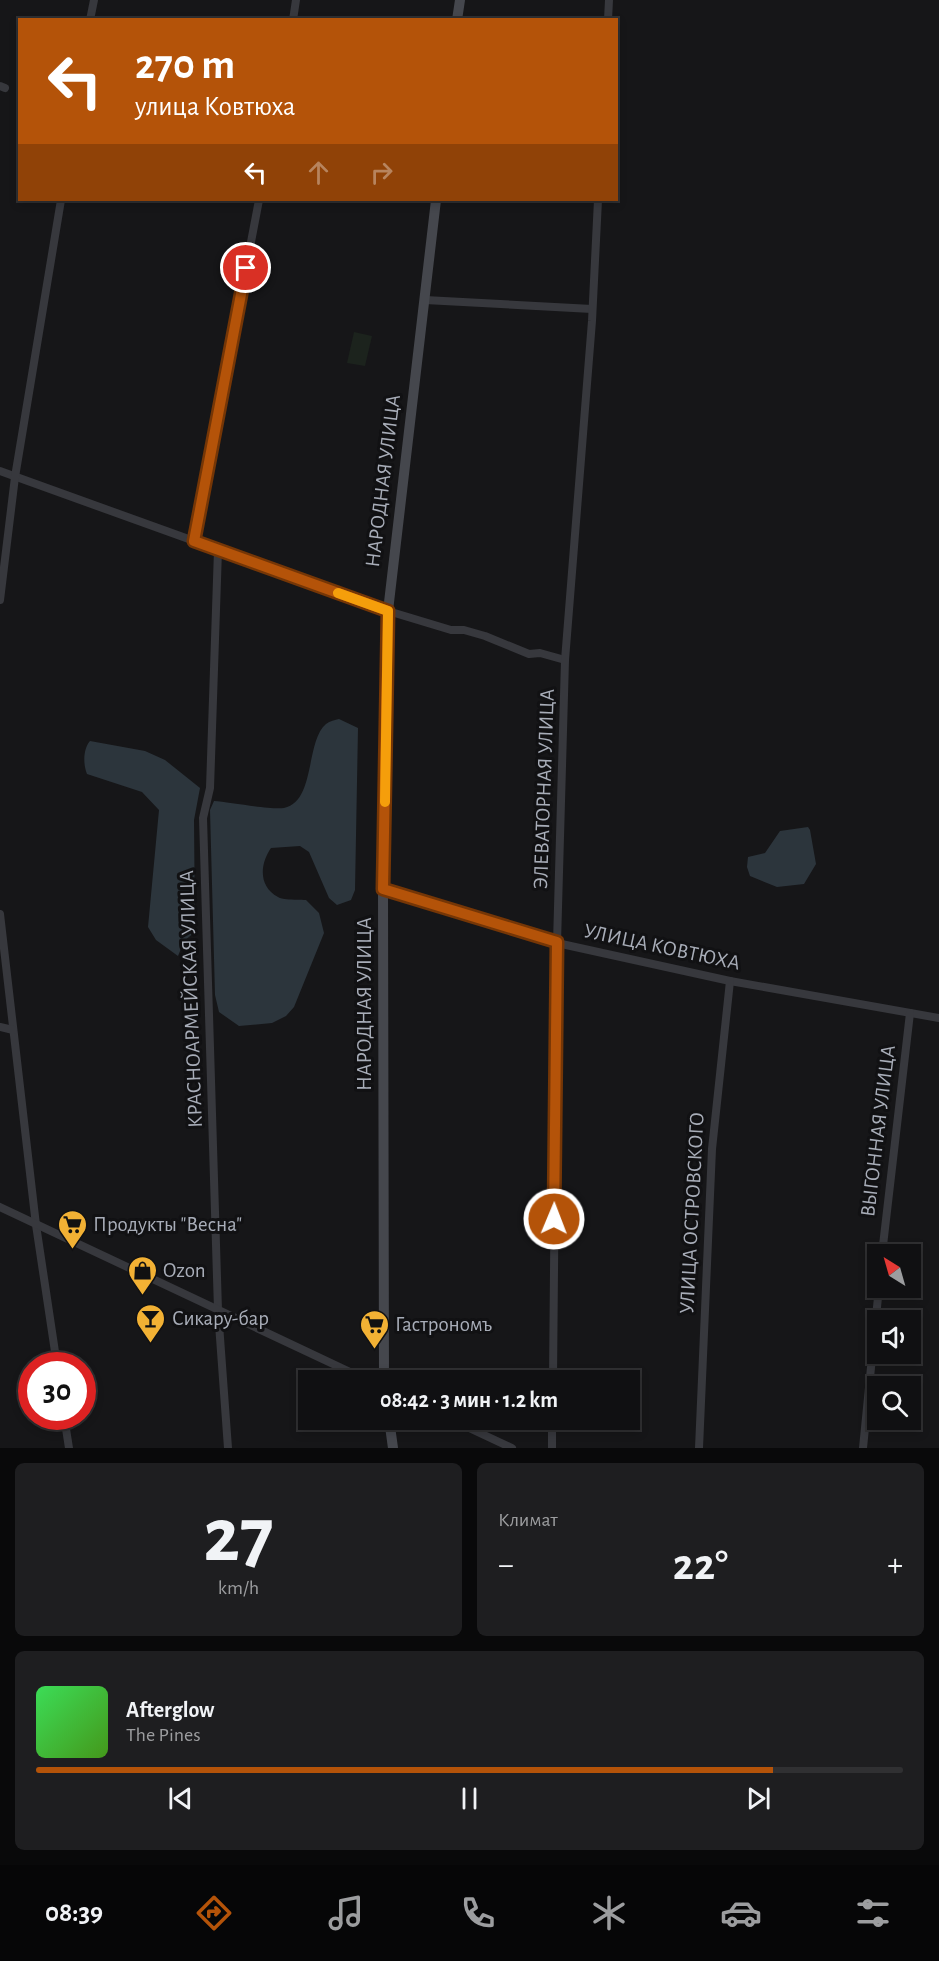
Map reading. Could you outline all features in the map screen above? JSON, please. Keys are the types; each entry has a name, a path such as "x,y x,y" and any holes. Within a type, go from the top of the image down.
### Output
{"main road":[{"path":"458,18 460,0"},
{"name":"НАРОДНАЯ УЛИЦА","path":"384,1370 383,889 388,611 436,201"},
{"path":"391,1430 393,1448"}],"street":[{"path":"90,18 94,0"},
{"path":"293,18 296,0"},
{"path":"608,18 609,0"},
{"path":"0,600 15,477 61,201"},
{"path":"194,541 259,201"},
{"name":"ЭЛЕВАТОРНАЯ УЛИЦА","path":"552,1370 557,942 565,660 592,309 598,201"},
{"path":"424,300 592,309"},
{"path":"0,471 388,611 451,630 464,630 485,636 530,654 540,653 565,660"},
{"name":"КРАСНОАРМЕЙСКАЯ УЛИЦА","path":"218,550 210,788 203,818 218,1310 228,1448"},
{"name":"УЛИЦА КОВТЮХА","path":"383,889 557,942 730,981 939,1018"},
{"path":"0,914 36,1225 55,1352"},
{"name":"УЛИЦА ОСТРОВСКОГО","path":"699,1448 711,1149 730,981"},
{"name":"ВЫГОННАЯ УЛИЦА","path":"883,1244 910,1013"},
{"path":"0,1027 13,1030"},
{"path":"0,1206 346,1370"},
{"path":"863,1448 878,1298"},
{"path":"66,1430 69,1448"},
{"path":"474,1430 512,1448"},
{"path":"552,1430 552,1448"}],"shaded area":[{"path":"354,332 372,336 365,366 347,363"},
{"path":"339,719 358,728 355,890 351,900 337,905 329,898 309,852 300,846 271,848 263,868 267,887 281,898 306,900 319,913 324,933 294,1007 286,1016 272,1023 239,1026 219,1012 215,995 210,810 214,801 278,808 294,803 306,783 319,732 326,724"},
{"path":"90,741 145,751 165,760 200,788 194,820 195,932 184,941 178,956 156,940 148,927 159,810 142,792 87,774 84,757"},
{"path":"808,827 816,864 804,884 777,887 750,876 747,867 748,857 765,853 780,831"}],"slow traffic":[{"path":"338,593 388,611 385,802"}],"place":[{"name":"Продукты \"Весна\"","path":"72,1250"},
{"name":"Ozon","path":"142,1296"},
{"name":"Сикару-бар","path":"151,1344"},
{"name":"Гастрономъ","path":"374,1350"}],"route":[{"path":"246,268 194,541 388,611 383,889 557,942 554,1219"}]}
